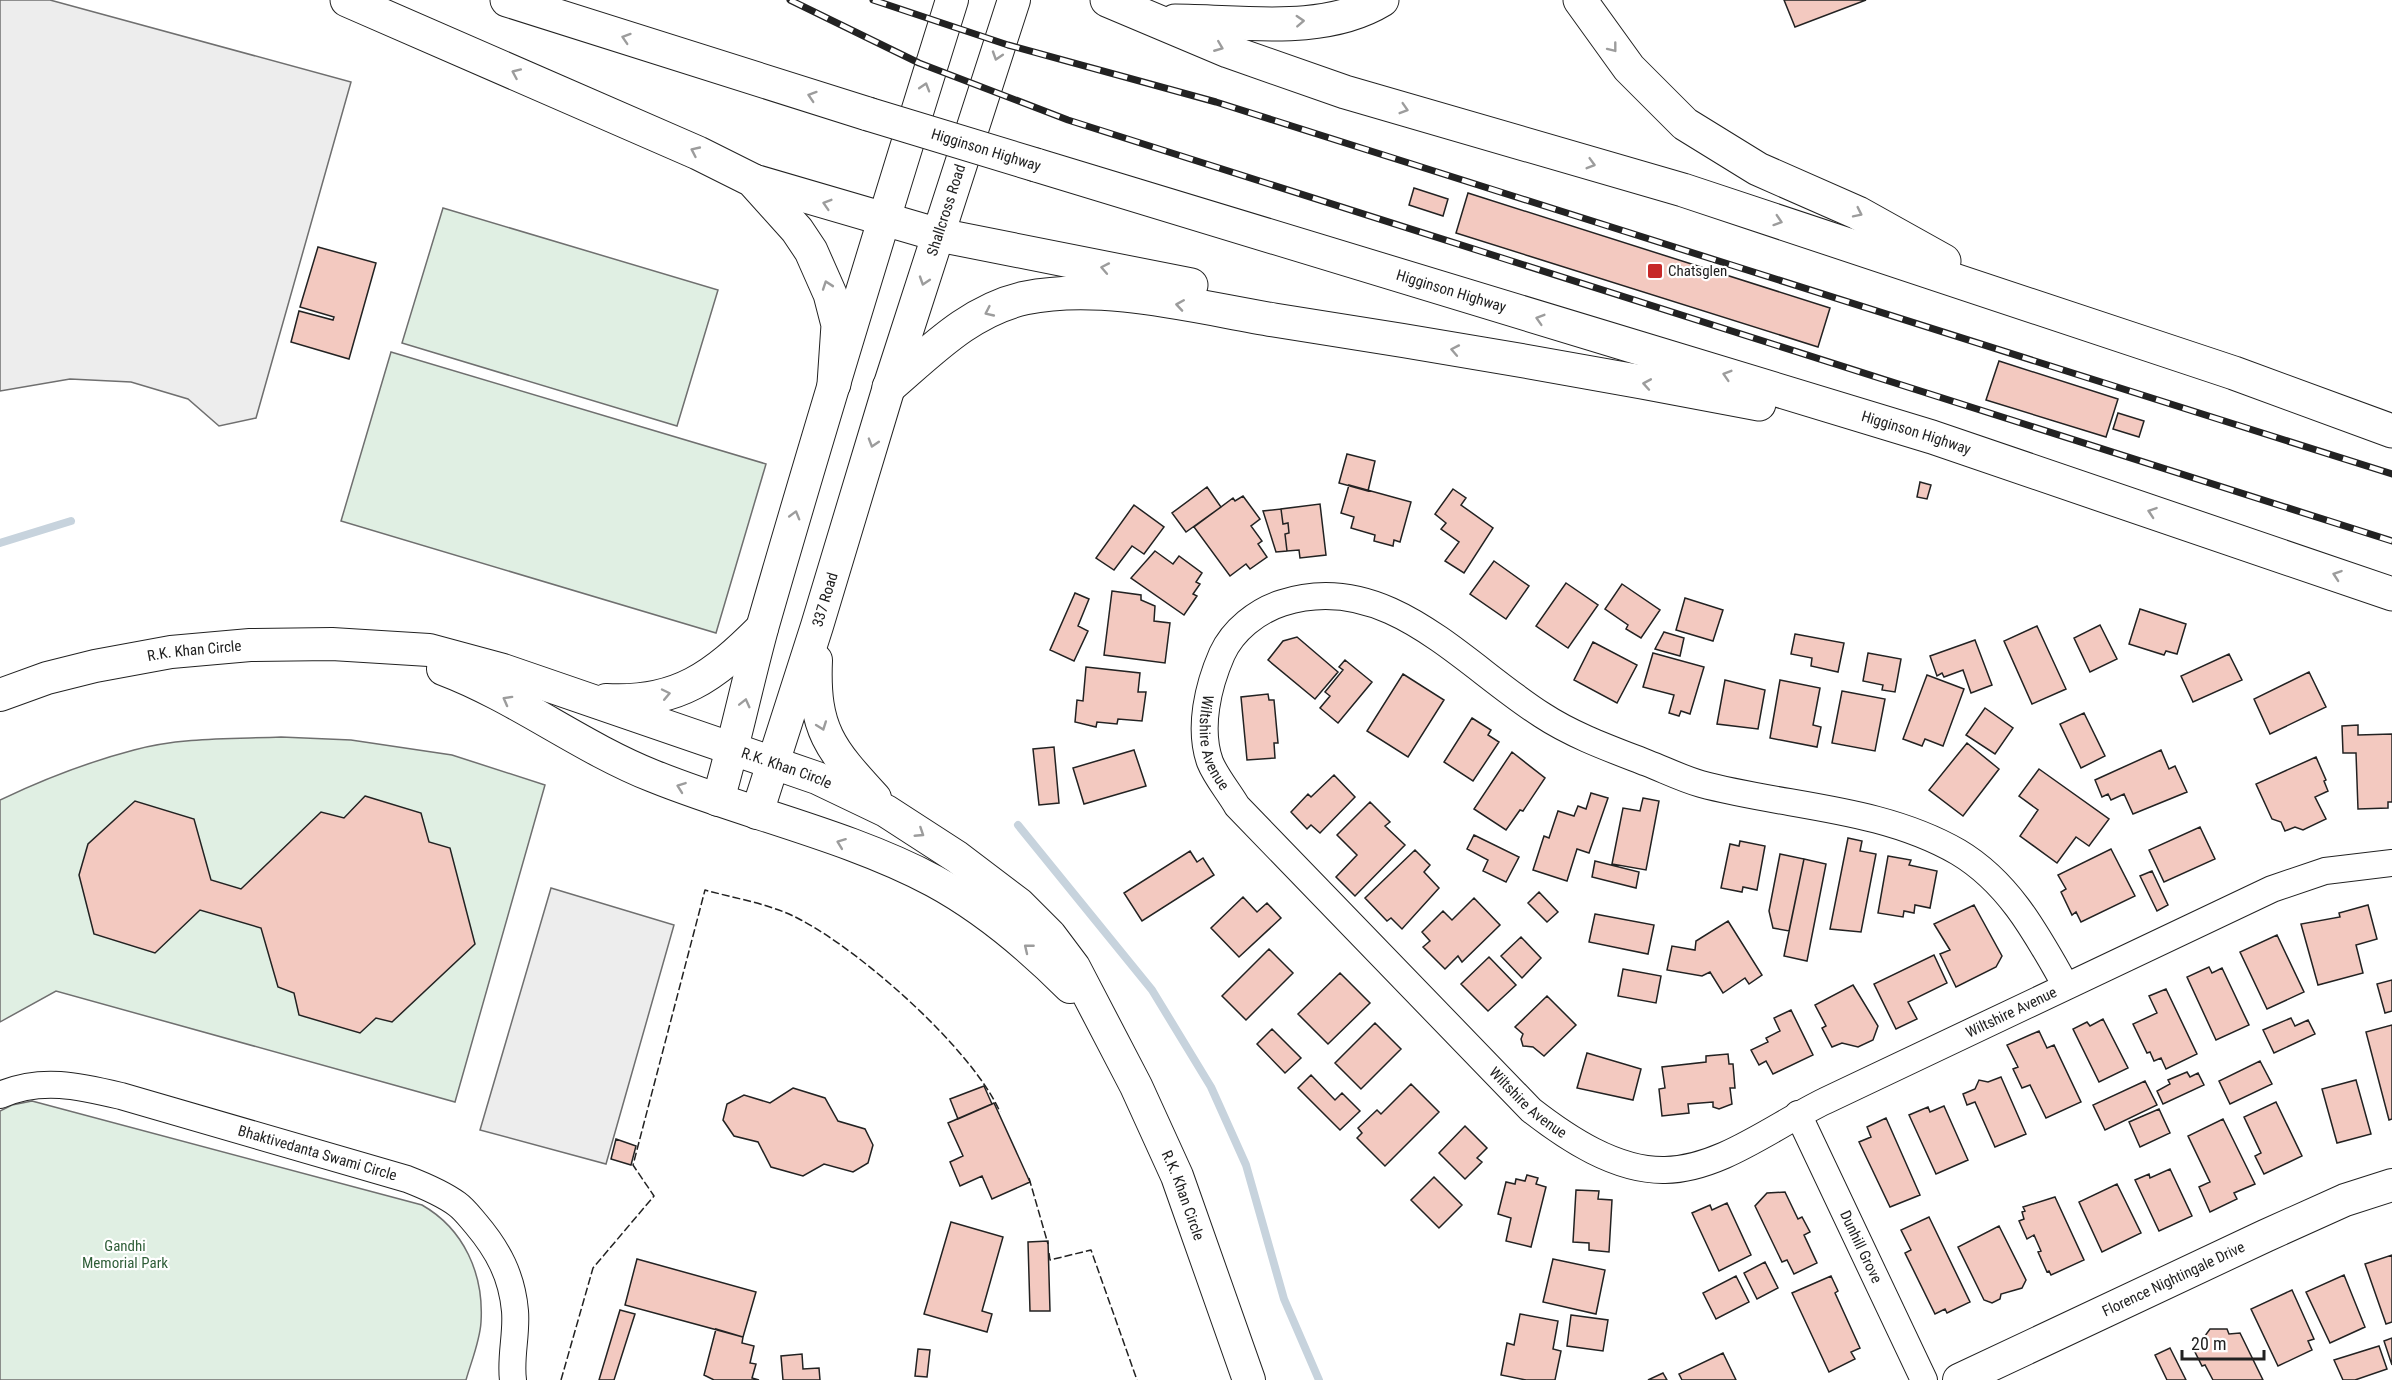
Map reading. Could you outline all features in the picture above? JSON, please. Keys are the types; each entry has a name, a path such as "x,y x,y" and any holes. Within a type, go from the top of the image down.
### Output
{"highway":[{"path":"347,0 698,153 752,180 883,221 939,235 1298,306 1407,341"},
{"name":"Higginson Highway","path":"507,0 868,114 1932,437 2392,594"},
{"path":"1107,0 1228,51 1345,92 1683,190 2234,373 2392,431"},
{"path":"1158,21 1301,22 1352,14 1382,0"},
{"path":"1580,0 1629,68 1685,124 1758,169 1858,213 2009,298"},
{"path":"752,180 797,230 822,269 838,325 834,384"},
{"path":"889,387 957,328 992,309 1024,298 1073,292 1142,299 1407,341 1932,437"}],"street":[{"path":"718,800 733,749 762,628 883,221 952,0"},
{"name":"Shallcross Road","path":"889,387 1014,0"},
{"name":"337 Road","path":"757,813 817,626 889,387"},
{"name":"Wiltshire Avenue","path":"2066,986 2031,924 1996,880 1958,852 1911,832 1836,810 1701,784 1575,734 1540,714 1425,630 1390,608 1356,597 1327,594 1298,597 1269,607 1247,623 1227,644 1208,695 1205,729 1210,762 1237,806 1531,1110 1569,1140 1616,1161 1664,1170 1706,1165 1798,1114 2272,889 2325,871 2392,863"},
{"path":"817,626 814,688 826,738 836,756 886,811"},
{"path":"587,699 616,701 673,693 699,682 722,666 762,628"},
{"name":"R.K. Khan Circle","path":"0,695 76,671 171,652 250,645 332,644 393,650 429,650 466,658 773,763 850,792 886,811 957,857 1019,904 1050,935 1074,967 1136,1086 1177,1176 1249,1380"},
{"name":"R.K. Khan Circle","path":"393,650 461,676 651,776 894,863 958,895 1046,963 1100,1018"},
{"name":"Bhaktivedanta Swami Circle","path":"0,1095 13,1089 44,1084 79,1086 398,1176 436,1191 459,1205 489,1239 506,1269 512,1288 515,1313 508,1375"},
{"name":"Dunhill Grove","path":"1798,1114 1924,1380"},
{"name":"Florence Nightingale Drive","path":"1959,1380 2265,1236 2345,1200 2392,1185"}],"green space":[{"path":"443,208 718,290 677,426 402,343"},
{"path":"391,352 766,464 716,633 341,521"},
{"path":"281,737 351,740 452,755 545,785 455,1102 56,991 0,1022 0,800 82,766 152,746 207,739"},
{"name":"Gandhi Memorial Park","path":"32,1101 422,1205 437,1215 460,1240 475,1270 481,1304 481,1322 466,1380 0,1380 0,1111 12,1105"}],"shaded area":[{"path":"0,0 50,0 351,82 256,418 219,426 188,399 131,382 70,379 0,391"},
{"path":"551,888 674,925 606,1164 480,1130"}],"building":[{"path":"1784,0 1866,0 1795,27"},
{"path":"1414,188 1448,199 1443,216 1409,205"},
{"path":"1468,193 1830,308 1818,347 1456,233"},
{"path":"318,247 376,263 349,359 291,342 299,311 333,320 334,317 300,307"},
{"path":"1999,361 2118,399 2106,437 1986,400"},
{"path":"2118,413 2144,421 2139,437 2113,429"},
{"path":"1347,454 1375,461 1368,491 1339,483"},
{"path":"1920,482 1931,485 1927,499 1917,497"},
{"path":"1349,485 1411,502 1400,542 1394,540 1393,546 1374,541 1375,535 1351,528 1354,517 1341,513"},
{"path":"1207,487 1221,507 1186,532 1172,513"},
{"path":"1453,489 1466,498 1461,505 1493,528 1464,573 1445,561 1459,542 1441,529 1446,523 1435,514"},
{"path":"1243,496 1260,519 1251,526 1262,541 1258,544 1267,557 1250,569 1246,564 1230,576 1194,527 1233,498 1235,501"},
{"path":"1320,504 1326,555 1300,558 1299,550 1287,551 1285,534 1289,533 1288,523 1283,524 1281,509"},
{"path":"1134,505 1164,527 1144,554 1132,546 1114,570 1096,558"},
{"path":"1281,509 1283,524 1288,523 1289,533 1285,534 1287,551 1276,552 1263,511"},
{"path":"1155,551 1173,564 1179,556 1202,573 1196,582 1200,584 1193,594 1197,596 1184,615 1131,578"},
{"path":"1494,561 1529,586 1506,619 1470,594"},
{"path":"1566,583 1598,605 1568,648 1536,626"},
{"path":"1622,584 1660,610 1641,638 1626,629 1628,625 1605,609"},
{"path":"1112,591 1141,595 1141,600 1155,606 1154,621 1170,623 1165,663 1104,655"},
{"path":"1075,593 1089,599 1078,626 1088,631 1074,661 1050,650"},
{"path":"1685,598 1723,610 1713,641 1676,630"},
{"path":"2140,609 2186,624 2177,654 2166,651 2164,655 2129,644"},
{"path":"2100,625 2117,659 2090,672 2074,638"},
{"path":"2037,626 2066,689 2032,704 2004,641"},
{"path":"1664,632 1684,638 1680,656 1655,649"},
{"path":"1795,634 1844,643 1838,672 1811,666 1812,658 1791,654"},
{"path":"1297,637 1338,672 1315,699 1268,660 1283,641"},
{"path":"1975,640 1992,685 1971,693 1963,670 1944,677 1942,673 1937,676 1930,656"},
{"path":"1593,642 1637,665 1617,703 1574,680"},
{"path":"1653,653 1704,667 1690,714 1681,711 1679,716 1669,713 1674,695 1643,687"},
{"path":"1868,653 1901,659 1895,692 1882,690 1883,685 1863,681"},
{"path":"2229,654 2242,680 2193,702 2181,676"},
{"path":"1345,660 1372,682 1338,723 1320,708 1330,696 1325,692 1343,670 1339,667"},
{"path":"1086,667 1140,673 1138,692 1146,692 1142,721 1118,719 1117,724 1097,722 1096,727 1075,722 1077,700 1083,701"},
{"path":"2309,672 2326,707 2270,734 2254,699"},
{"path":"1403,674 1444,700 1408,757 1367,731"},
{"path":"1927,675 1964,689 1943,746 1925,739 1922,746 1903,739"},
{"path":"1725,680 1765,690 1758,729 1717,724"},
{"path":"1780,680 1820,688 1813,725 1821,727 1817,747 1770,738"},
{"path":"1842,691 1885,699 1875,751 1832,743"},
{"path":"1268,694 1269,700 1274,700 1278,743 1274,743 1275,758 1247,760 1241,697"},
{"path":"1985,708 2013,728 1995,754 1966,735"},
{"path":"2084,713 2105,756 2081,768 2060,724"},
{"path":"1472,718 1491,730 1488,735 1499,742 1473,781 1444,762"},
{"path":"2358,725 2358,735 2392,734 2392,802 2388,802 2388,808 2358,809 2356,753 2343,753 2342,726"},
{"path":"1967,743 1999,769 1963,816 1929,790"},
{"path":"1054,747 1059,803 1039,805 1033,749"},
{"path":"1134,750 1146,786 1084,804 1073,768"},
{"path":"2161,750 2169,769 2175,766 2187,792 2133,814 2124,794 2111,800 2108,794 2102,797 2095,780"},
{"path":"1512,752 1545,778 1523,811 1520,810 1506,830 1474,809"},
{"path":"2316,757 2328,791 2315,797 2326,819 2303,830 2295,827 2285,831 2281,822 2272,819 2256,784"},
{"path":"2039,769 2109,819 2089,846 2076,837 2057,863 2020,836 2038,810 2019,796"},
{"path":"1334,775 1355,797 1320,833 1311,825 1307,829 1291,812 1308,794 1311,797"},
{"path":"1591,793 1608,798 1589,853 1577,849 1567,881 1533,870 1544,836 1549,838 1558,811 1574,816 1578,806 1586,809"},
{"path":"365,796 421,813 429,842 450,848 475,944 392,1022 376,1018 360,1033 299,1015 294,993 278,987 261,928 200,910 155,953 94,934 79,875 88,844 135,801 194,819 211,880 241,889 321,812 344,818"},
{"path":"1643,798 1659,801 1646,870 1612,864 1623,808 1640,811"},
{"path":"1370,802 1390,822 1385,826 1405,845 1355,896 1336,877 1357,855 1337,835"},
{"path":"2200,827 2215,859 2164,882 2149,850"},
{"path":"1474,835 1519,857 1506,882 1483,871 1488,860 1467,849"},
{"path":"1848,838 1862,841 1860,851 1876,854 1861,932 1830,929"},
{"path":"1740,841 1765,846 1757,890 1743,887 1742,892 1721,888 1730,844 1739,846"},
{"path":"2111,849 2135,896 2081,922 2076,912 2072,915 2061,892 2066,889 2058,875"},
{"path":"1415,850 1430,865 1424,872 1439,888 1402,929 1391,918 1387,921 1365,898"},
{"path":"1190,851 1197,862 1203,858 1214,875 1142,921 1124,893"},
{"path":"1780,854 1804,859 1789,931 1773,928 1769,911"},
{"path":"1888,856 1911,860 1909,865 1937,871 1930,908 1915,905 1914,913 1904,911 1903,917 1878,913"},
{"path":"1804,859 1826,864 1807,961 1784,956"},
{"path":"1595,861 1639,872 1636,888 1592,877"},
{"path":"2152,871 2168,905 2157,911 2140,876"},
{"path":"1539,892 1558,912 1547,922 1528,903"},
{"path":"1243,897 1257,912 1267,903 1281,918 1239,957 1211,928"},
{"path":"1474,898 1500,925 1462,962 1458,956 1445,969 1423,947 1430,941 1422,932 1443,911 1452,920"},
{"path":"1974,905 2002,956 1996,967 1956,987 1940,954 1950,950 1934,924"},
{"path":"2368,905 2377,939 2356,945 2363,973 2318,985 2301,924 2340,917 2339,913"},
{"path":"1595,914 1654,925 1648,954 1589,942"},
{"path":"1728,921 1762,975 1749,984 1745,978 1723,993 1710,972 1702,976 1667,970 1672,946 1695,950 1696,941"},
{"path":"2277,935 2304,992 2267,1009 2240,952"},
{"path":"1521,937 1541,958 1522,978 1501,956"},
{"path":"1269,949 1293,973 1246,1020 1222,996"},
{"path":"1934,955 1947,983 1908,1002 1917,1019 1896,1029 1874,984"},
{"path":"1489,957 1516,985 1488,1011 1461,984"},
{"path":"2209,967 2212,973 2222,968 2249,1025 2216,1040 2187,977"},
{"path":"1623,969 1661,976 1656,1003 1618,996"},
{"path":"1340,973 1370,1003 1328,1044 1298,1014"},
{"path":"2392,980 2392,1011 2385,1013 2377,984"},
{"path":"1853,985 1878,1026 1873,1040 1858,1047 1842,1043 1832,1047 1822,1028 1826,1026 1815,1005"},
{"path":"2166,989 2197,1054 2166,1069 2161,1058 2154,1061 2150,1052 2147,1053 2133,1024 2157,1013 2149,996"},
{"path":"1547,996 1576,1025 1544,1056 1533,1047 1523,1046 1521,1039 1523,1034 1515,1027"},
{"path":"1791,1010 1813,1055 1773,1074 1766,1061 1759,1065 1751,1050 1768,1042 1766,1038 1780,1031 1774,1018"},
{"path":"2291,1018 2295,1026 2308,1020 2315,1034 2274,1053 2263,1030"},
{"path":"2103,1019 2128,1068 2099,1082 2073,1029 2087,1022 2090,1026"},
{"path":"1375,1023 1401,1049 1361,1089 1335,1063"},
{"path":"2392,1025 2392,1119 2389,1120 2366,1032"},
{"path":"1272,1029 1301,1058 1285,1073 1257,1044"},
{"path":"2039,1031 2047,1048 2054,1045 2081,1102 2046,1118 2030,1085 2022,1088 2013,1069 2018,1067 2007,1045"},
{"path":"1587,1053 1641,1069 1633,1100 1577,1088"},
{"path":"1728,1054 1729,1064 1733,1064 1735,1088 1730,1088 1732,1104 1719,1109 1713,1107 1713,1102 1688,1104 1689,1113 1662,1116 1659,1089 1665,1088 1662,1067 1706,1062 1706,1056"},
{"path":"2260,1061 2272,1084 2230,1104 2219,1081"},
{"path":"2187,1072 2190,1077 2198,1073 2204,1085 2163,1104 2157,1091 2170,1084 2168,1080"},
{"path":"1311,1075 1335,1100 1342,1093 1360,1111 1340,1130 1298,1088"},
{"path":"2001,1077 2026,1134 1995,1147 1975,1102 1967,1105 1963,1094 1975,1089 1979,1080 1988,1082"},
{"path":"2356,1080 2371,1134 2337,1143 2322,1089"},
{"path":"2145,1081 2157,1105 2105,1130 2093,1105"},
{"path":"1411,1084 1439,1112 1385,1166 1357,1138 1362,1133 1358,1128 1377,1110 1381,1114"},
{"path":"984,1086 992,1104 958,1119 950,1099"},
{"path":"793,1088 825,1098 838,1121 865,1129 873,1145 868,1163 853,1172 824,1164 803,1176 771,1167 758,1142 734,1136 723,1120 727,1104 744,1095 770,1103"},
{"path":"2276,1102 2302,1156 2264,1174 2255,1156 2261,1153 2244,1117"},
{"path":"994,1103 1030,1182 992,1199 982,1176 960,1186 950,1162 963,1156 948,1123"},
{"path":"1944,1106 1968,1160 1936,1174 1909,1115 1928,1107 1930,1112"},
{"path":"2159,1109 2170,1133 2140,1147 2129,1122"},
{"path":"1886,1118 1920,1195 1890,1207 1859,1142 1871,1137 1867,1127"},
{"path":"2223,1119 2255,1184 2234,1193 2237,1199 2210,1212 2199,1187 2210,1182 2188,1136"},
{"path":"1465,1126 1487,1148 1477,1158 1482,1162 1465,1179 1439,1153"},
{"path":"616,1139 636,1146 631,1165 611,1159"},
{"path":"2170,1169 2192,1216 2159,1231 2135,1180 2149,1174 2150,1178"},
{"path":"1527,1175 1538,1178 1536,1184 1546,1187 1531,1247 1506,1241 1511,1218 1498,1214 1506,1182 1515,1184 1516,1179 1525,1181"},
{"path":"1434,1177 1462,1205 1439,1228 1411,1200"},
{"path":"2117,1184 2141,1233 2102,1252 2079,1202"},
{"path":"1576,1190 1599,1191 1598,1199 1612,1200 1609,1252 1589,1250 1589,1243 1573,1242"},
{"path":"1785,1192 1798,1219 1802,1217 1810,1232 1804,1235 1817,1263 1794,1274 1787,1260 1782,1262 1755,1206 1767,1193"},
{"path":"2055,1197 2084,1260 2051,1275 2049,1271 2047,1272 2038,1252 2041,1251 2034,1235 2027,1239 2019,1221 2024,1219 2023,1207"},
{"path":"1727,1203 1751,1255 1719,1271 1692,1213 1710,1205 1712,1210"},
{"path":"1929,1217 1970,1302 1947,1313 1945,1309 1935,1314 1905,1253 1911,1250 1901,1230"},
{"path":"951,1222 1003,1237 982,1311 992,1314 987,1332 924,1314"},
{"path":"1999,1226 2026,1280 2022,1288 2001,1294 2000,1299 1992,1303 1984,1300 1958,1247"},
{"path":"1048,1241 1050,1311 1030,1311 1028,1242"},
{"path":"2392,1255 2392,1322 2386,1324 2365,1264"},
{"path":"637,1259 756,1292 743,1337 625,1305"},
{"path":"1553,1259 1605,1270 1596,1314 1543,1302"},
{"path":"1765,1262 1778,1288 1757,1299 1744,1273"},
{"path":"2344,1275 2365,1327 2330,1343 2306,1292"},
{"path":"1736,1276 1749,1302 1716,1319 1703,1293"},
{"path":"1831,1276 1838,1291 1835,1293 1860,1348 1851,1352 1855,1359 1829,1372 1792,1293"},
{"path":"2292,1290 2314,1339 2308,1341 2312,1350 2278,1366 2251,1309"},
{"path":"620,1310 635,1314 614,1380 599,1380"},
{"path":"1520,1314 1558,1321 1553,1349 1561,1351 1555,1380 1526,1380 1501,1375 1507,1343 1514,1345"},
{"path":"1571,1315 1608,1320 1603,1351 1567,1346"},
{"path":"716,1329 743,1337 742,1343 754,1346 750,1363 756,1364 752,1378 759,1380 714,1380 704,1375"},
{"path":"2210,1329 2227,1329 2229,1334 2240,1333 2263,1380 2213,1380 2195,1352 2201,1349 2199,1344"},
{"path":"2392,1338 2392,1365 2384,1341"},
{"path":"2379,1346 2387,1369 2355,1380 2343,1380 2334,1360"},
{"path":"2170,1348 2186,1380 2167,1380 2155,1355"},
{"path":"918,1349 930,1350 927,1377 915,1376"},
{"path":"1723,1353 1736,1380 1682,1380 1679,1374"},
{"path":"802,1354 803,1369 819,1368 820,1380 783,1380 781,1356"},
{"path":"1663,1373 1667,1380 1648,1380"}],"waterway":[{"path":"0,543 71,521"},
{"path":"1018,825 1152,990 1211,1087 1246,1165 1284,1299 1319,1380"}],"railway":[{"path":"790,0 919,63 1068,120 2392,541"},
{"path":"873,0 1008,45 1216,102 2392,474"}],"fence":[{"path":"561,1380 593,1268 654,1196 633,1165 705,890 790,914 854,955 913,1004 941,1032 986,1087 1000,1112"},
{"path":"1029,1178 1048,1244"},
{"path":"1049,1253 1050,1260 1091,1250 1137,1380"}],"place":[{"name":"Chatsglen","path":"1655,271"}]}
